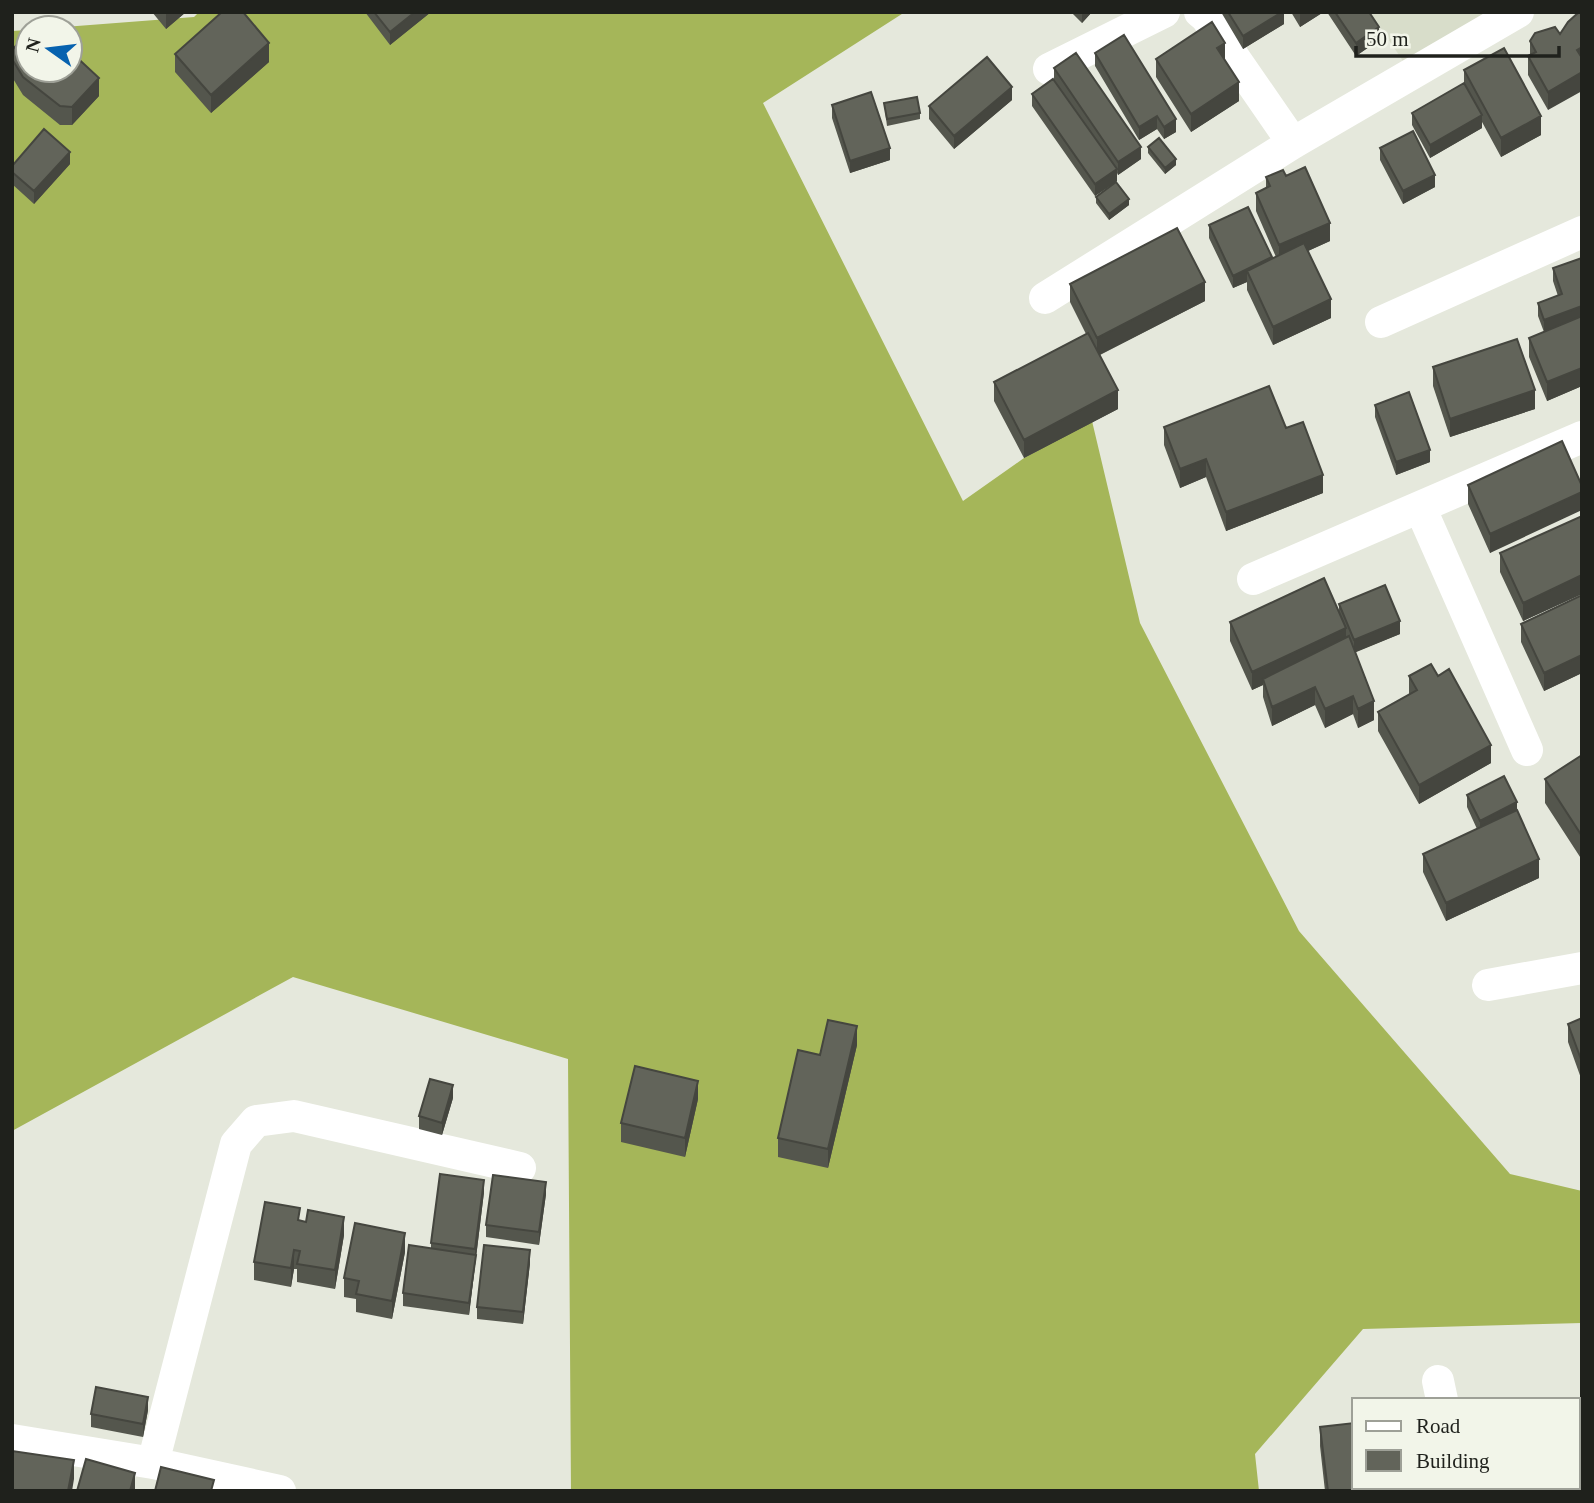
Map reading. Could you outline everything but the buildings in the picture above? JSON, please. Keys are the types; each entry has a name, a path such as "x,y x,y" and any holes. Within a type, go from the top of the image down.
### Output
{"street":[{"path":"1049,69 1164,12"},
{"path":"1200,12 1293,143"},
{"path":"1045,298 1293,143 1517,12"},
{"path":"1381,322 1582,232"},
{"path":"1253,579 1582,438"},
{"path":"1420,507 1527,750"},
{"path":"1488,985 1582,968"},
{"path":"153,1463 236,1144 256,1121 295,1116 520,1168"},
{"path":"12,1440 153,1463 280,1491"}],"shaded area":[{"path":"1370,12 1489,12 1403,61"}],"green space":[{"path":"199,12 905,12 763,103 963,501 1024,458 1092,421 1140,623 1299,931 1510,1174 1582,1191 1582,1323 1363,1329 1255,1454 1259,1491 571,1491 568,1059 293,977 12,1131 12,31 14,84 84,84 84,25 194,17"}]}
